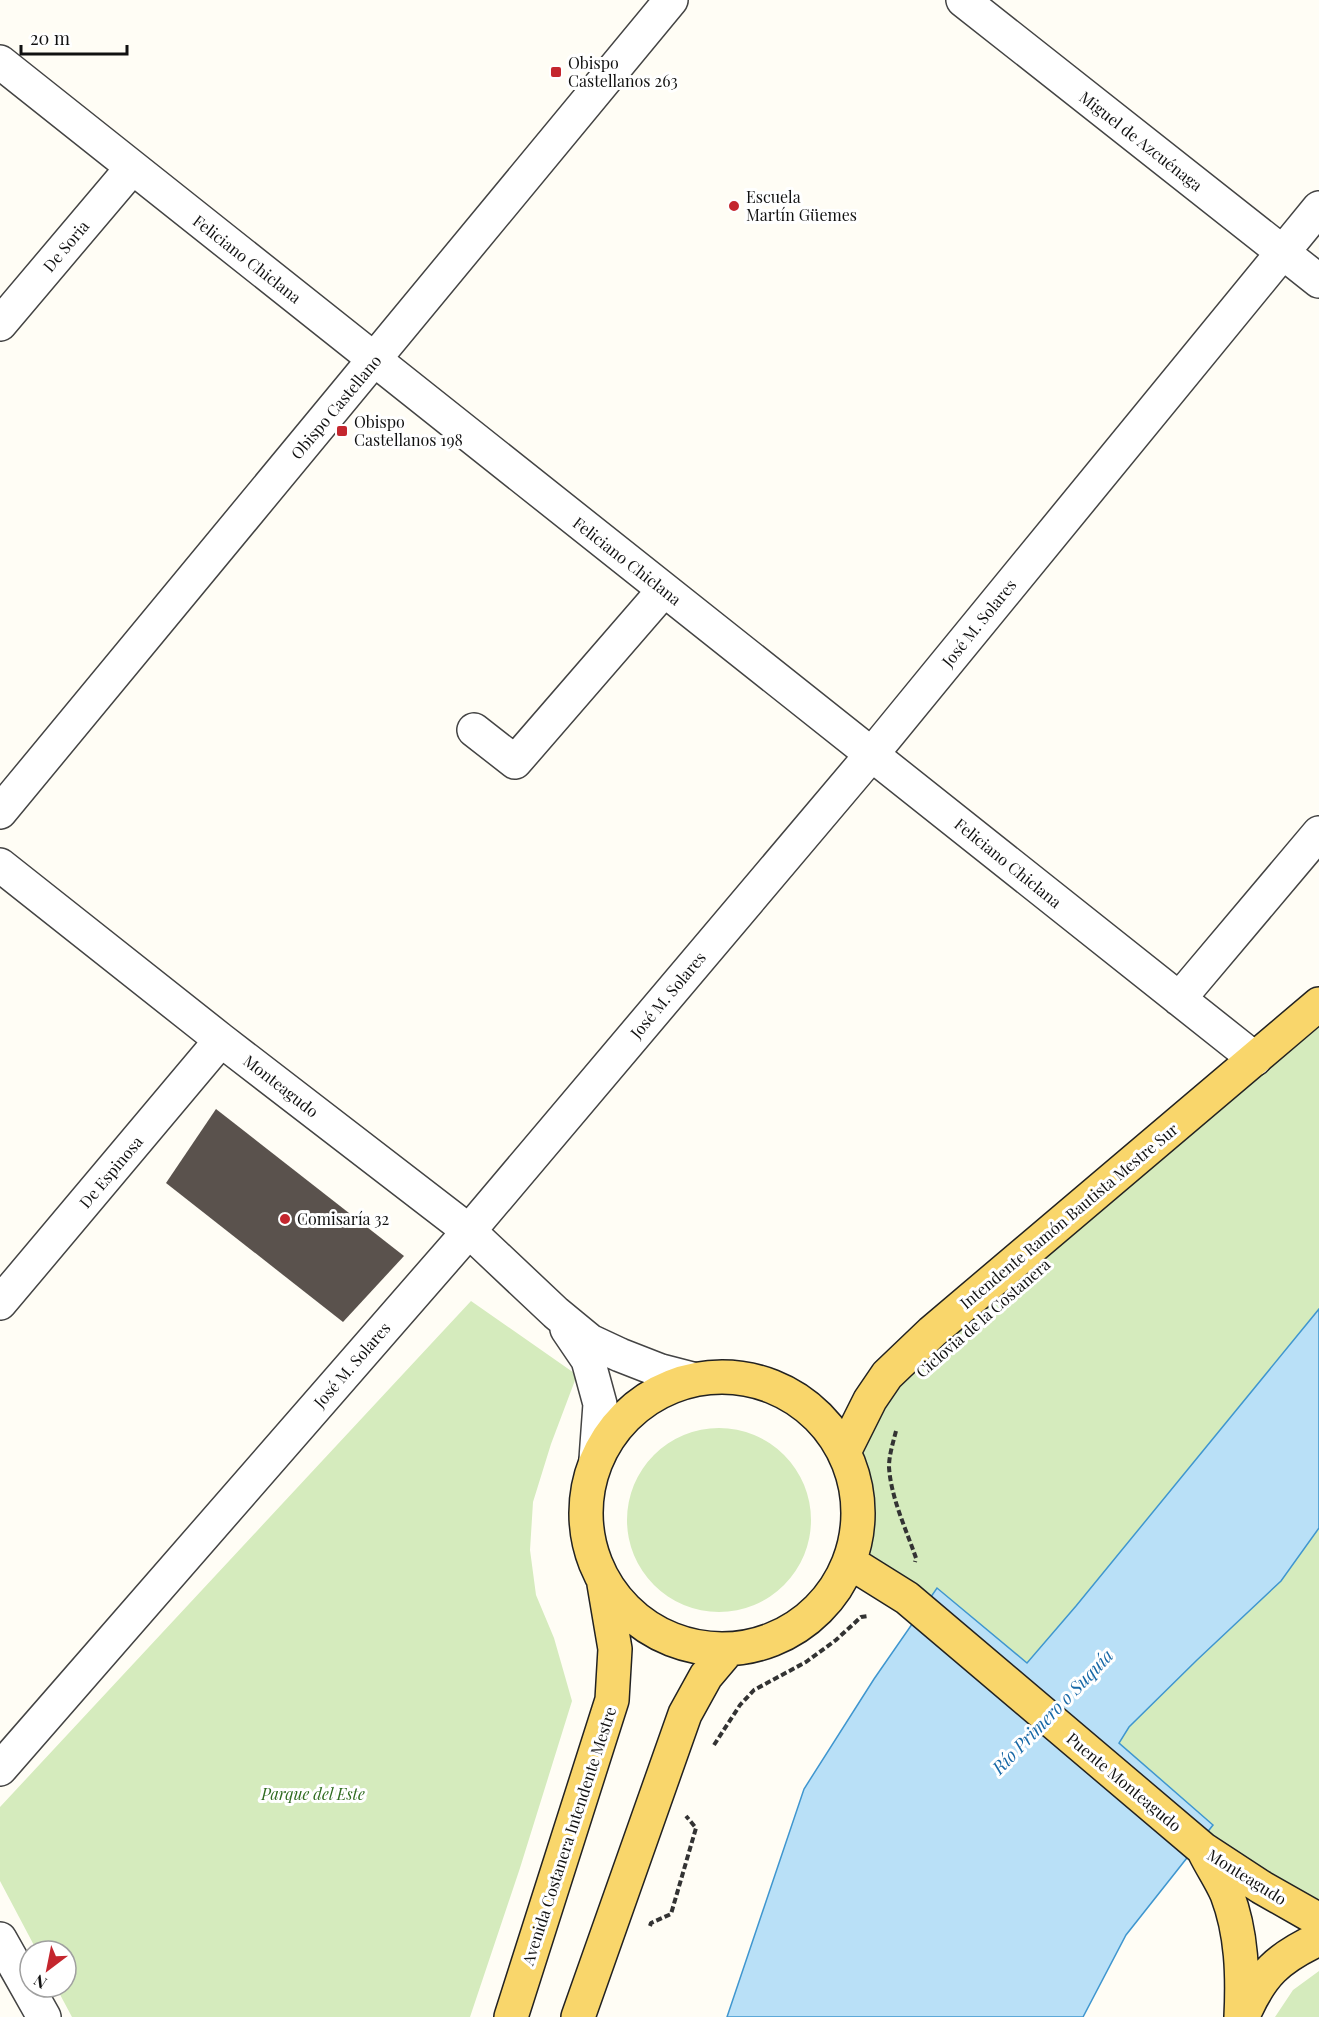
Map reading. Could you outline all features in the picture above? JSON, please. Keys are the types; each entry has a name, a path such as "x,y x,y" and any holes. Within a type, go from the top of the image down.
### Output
{"main road":[{"name":"Intendente Ramón Bautista Mestre Sur","path":"845,1450 870,1400 887,1375 933,1332 1319,1004"},
{"path":"736,1376 779,1388 819,1414 845,1450 859,1496 851,1563 840,1585 811,1619 772,1641 728,1650 692,1647 657,1633 627,1612 604,1582 588,1543 585,1500 596,1459 618,1422 651,1395 692,1378 736,1376"},
{"path":"851,1563 902,1594"},
{"name":"Avenida Costanera Intendente Mestre","path":"511,2017 612,1700 615,1649 604,1582"},
{"name":"Puente Monteagudo","path":"902,1594 1203,1849"},
{"path":"578,2017 681,1724 706,1676 728,1650"},
{"name":"Monteagudo","path":"1203,1849 1261,1887 1319,1920"},
{"name":"Monteagudo","path":"1203,1849 1227,1894 1236,1926 1241,1957 1242,2017"},
{"path":"1242,2017 1253,1993 1270,1970 1293,1951 1319,1939"}],"street":[{"name":"Obispo Castellano","path":"0,812 670,0"},
{"name":"Miguel de Azcuénaga","path":"963,0 1319,281"},
{"name":"Feliciano Chiclana","path":"0,62 1255,1059"},
{"name":"De Soria","path":"0,324 132,168"},
{"name":"José M. Solares","path":"2,1764 469,1231 872,754 1319,208"},
{"path":"474,730 515,762 664,590"},
{"path":"1179,999 1319,833"},
{"name":"Monteagudo","path":"0,865 221,1040 469,1231 590,1341 661,1371 692,1378"},
{"name":"De Espinosa","path":"0,1303 221,1040"},
{"name":"Monteagudo","path":"556,1312 588,1360 600,1404 596,1459"},
{"path":"0,1939 44,2017"}],"path":[{"path":"711,1750 740,1705 754,1690 806,1662 836,1640 861,1617 881,1613 902,1594 913,1572 916,1558 895,1499 889,1468 891,1448 900,1422"},
{"path":"647,1934 651,1923 671,1914 696,1828 686,1816 690,1806"}],"green space":[{"path":"1319,1004 1319,1309 1027,1663 1119,1743 1129,1727 1281,1581 1319,1528 1319,1920 851,1563 859,1496 845,1450 870,1400"},
{"name":"Parque del Este","path":"471,1301 577,1375 551,1444 533,1502 530,1550 536,1595 554,1638 572,1701 520,1868 470,2017 72,2017 62,1999 78,1999 78,1939 31,1939 0,1881 0,1807"},
{"path":"719,1428 754,1435 784,1455 804,1485 811,1520 804,1555 784,1585 754,1605 719,1612 684,1605 654,1585 634,1555 627,1520 634,1485 654,1455 684,1435"},
{"path":"1319,1971 1319,2017 1275,2017 1293,1990"}],"water":[{"name":"Río Primero o Suquía","path":"1319,1309 1319,1528 1281,1581 1129,1727 1119,1743 1213,1825 1126,1935 1083,2017 727,2017 804,1789 874,1679 937,1588 1027,1663"}],"building":[{"name":"Comisaría 32","path":"216,1109 404,1256 343,1322 166,1183"}],"place":[{"name":"Obispo Castellanos 263","path":"556,72"},
{"name":"Escuela Martín Güemes","path":"734,206"},
{"name":"Obispo Castellanos 198","path":"342,431"},
{"name":"Comisaría 32","path":"285,1219"}]}
